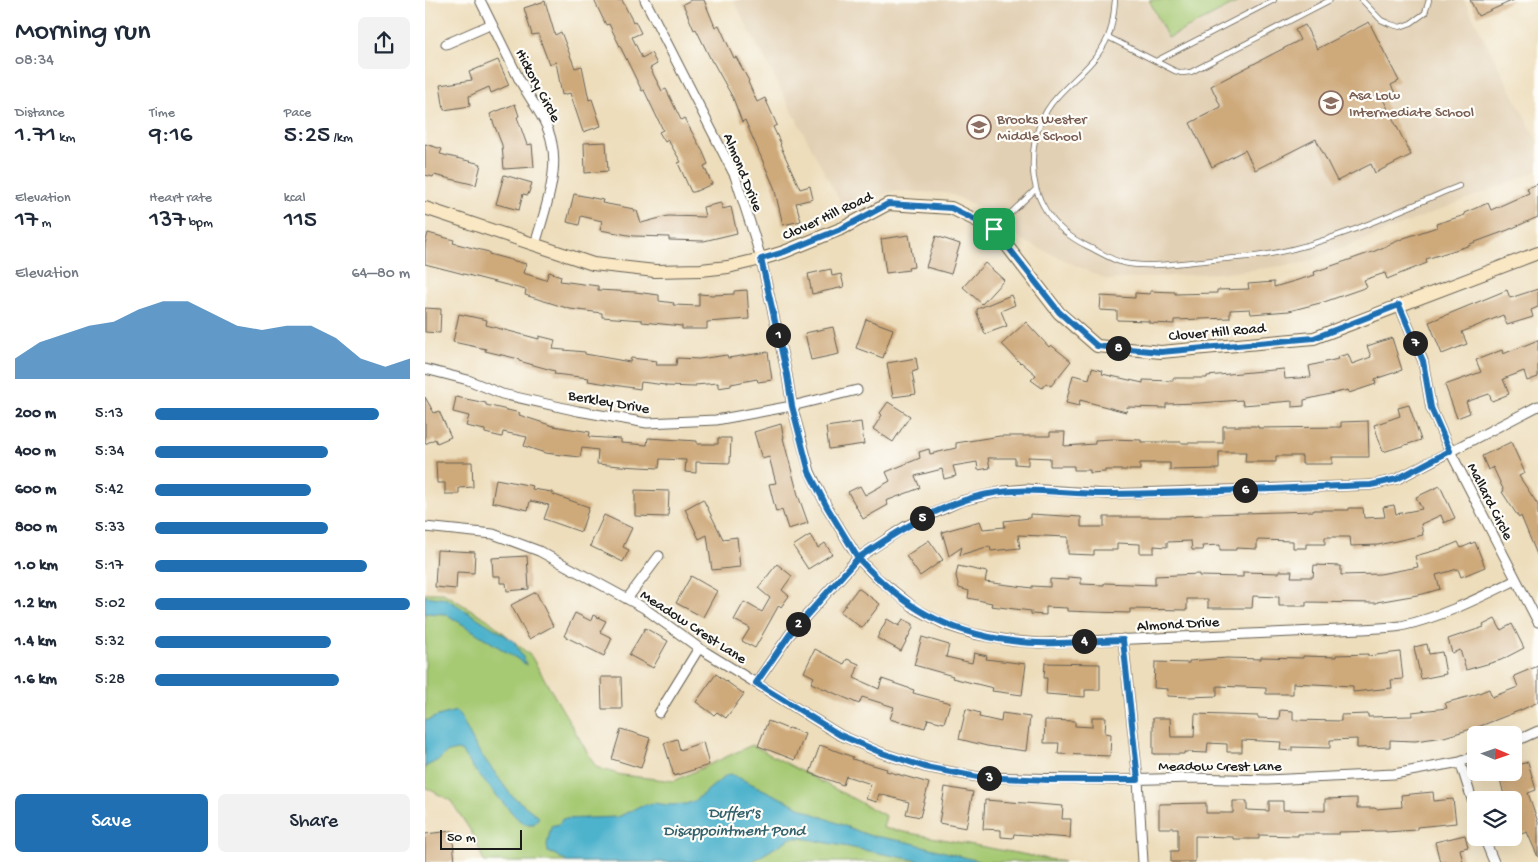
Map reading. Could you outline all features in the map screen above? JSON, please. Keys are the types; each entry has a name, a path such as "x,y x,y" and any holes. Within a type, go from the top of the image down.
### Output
{"street":[{"name":"Hickory Circle","path":"480,0 520,80 548,129 553,145 551,188 535,245"},
{"name":"Almond Drive","path":"645,0 735,176 755,235 787,375 792,406 809,472 827,507 858,558 876,577 916,609 946,625 974,634 1013,641 1040,643 1123,640 1400,626 1459,608 1517,580"},
{"path":"446,44 492,24"},
{"name":"Clover Hill Road","path":"425,208 593,264 655,271 701,270 728,267 761,259 784,252 843,228 888,204 951,208 994,229 1059,312 1097,346 1161,352 1314,338 1538,253"},
{"name":"Mallard Circle","path":"1399,305 1423,361 1431,408 1450,451 1538,622"},
{"name":"Berkley Drive","path":"425,369 468,380 502,394 578,411 647,423 716,420 792,406 857,390"},
{"path":"756,683 790,634 858,558 906,526 930,514 975,497 1004,491 1026,490 1108,494 1371,485 1397,479 1538,406"},
{"name":"Meadow Crest Lane","path":"425,527 493,534 539,551 644,608 699,648 840,735 882,753 925,767 978,777 1066,780 1191,778 1267,780 1394,774 1467,759"},
{"path":"627,599 659,556"},
{"path":"1123,640 1138,780 1143,862"},
{"path":"659,713 699,648"},
{"path":"1523,738 1538,731"},
{"path":"1460,762 1469,791"},
{"path":"1487,846 1494,862"}],"lane":[{"path":"1115,0 1114,15 1108,37 1095,59 1056,98 1041,121 1035,141 1033,160 1035,190 1050,218 1072,239 1124,263 1160,265 1274,253 1332,238 1459,186"},
{"path":"1156,61 1273,0"},
{"path":"1108,37 1175,71 1182,73 1191,72 1330,0"},
{"path":"1362,0 1381,20 1400,27 1411,23 1425,13 1429,0"},
{"path":"994,229 1035,190"}],"shaded area":[{"path":"733,0 1146,0 1169,38 1242,0 1464,0 1538,142 1538,171 1305,263 1234,272 1107,280 1024,241 986,210 948,193 894,191 844,209"}],"green space":[{"path":"1149,0 1242,0 1168,38"},
{"path":"443,593 487,619 531,656 596,767 621,775 674,781 752,745 886,816 883,828 1064,862 484,862 474,836 451,801 425,787 425,594"}],"water":[{"path":"425,596 447,599 514,641 527,665 446,614 425,613"},
{"path":"456,711 476,747 511,795 539,817 534,824 526,824 513,814 477,773 461,751 456,750 446,753 440,759 425,767 425,721"},
{"name":"Duffer's Disappointment Pond","path":"731,774 812,813 868,835 908,842 982,862 925,862 802,838 791,838 751,862 567,862 548,852 547,845 551,826 559,824 562,819 618,817 640,806 654,803 668,805 686,804 694,801 727,775"}],"building":[{"path":"594,0 622,0 641,33 632,37 642,58 651,53 657,64 650,68 662,91 666,89 681,120 684,118 703,152 708,164 704,166 712,184 691,192 678,163 681,162 668,140 665,142 659,132 663,130 644,90 642,91 609,24 606,25"},
{"path":"691,0 704,0 715,27 719,25 734,58 736,57 749,81 757,102 765,98 777,125 773,127 800,189 810,186 813,199 796,203 801,221 783,225 774,187 745,120 742,122 733,98 696,29 694,30 683,4"},
{"path":"1470,0 1514,0 1478,16"},
{"path":"545,1 555,35 561,32 575,68 582,66 589,100 592,99 601,126 583,132 570,93 562,95 556,62 549,64 538,34 532,35 524,8"},
{"name":"Asa Low Intermediate School","path":"1369,22 1399,81 1391,85 1396,95 1384,101 1411,155 1375,173 1371,164 1337,181 1316,139 1255,170 1245,150 1212,167 1190,123 1221,107 1211,86 1300,40 1295,30 1305,25 1317,49"},
{"path":"498,60 509,85 491,93 489,87 469,96 470,106 444,110 440,85 472,80 469,72"},
{"path":"515,104 519,116 517,117 527,145 532,144 534,167 504,169 502,145 490,114"},
{"path":"606,142 608,171 585,173 584,143"},
{"path":"425,144 442,149 440,154 481,164 476,185 434,175 433,177 425,175"},
{"path":"504,175 532,183 528,195 523,194 519,210 496,204"},
{"path":"1538,184 1538,217 1471,245 1426,259 1427,263 1387,279 1385,273 1364,280 1367,287 1324,302 1289,311 1251,314 1250,309 1230,310 1230,318 1174,320 1174,324 1117,320 1117,311 1100,310 1101,296 1135,298 1135,293 1150,294 1150,291 1175,292 1175,294 1217,293 1217,290 1249,289 1248,284 1274,282 1274,287 1315,275 1314,272 1437,227 1436,224 1465,215 1464,213 1488,203 1491,210 1529,193 1527,188"},
{"path":"574,194 603,200 602,203 634,209 634,211 637,211 641,223 668,216 705,217 703,207 721,203 722,209 731,207 737,233 704,241 669,240 669,237 634,236 600,230 602,221 581,216 579,225 567,222"},
{"path":"428,233 454,240 453,243 526,264 523,273 546,280 549,272 561,276 560,281 598,286 598,290 659,295 659,301 674,303 673,305 699,306 699,294 734,294 734,291 747,290 749,319 707,322 707,329 682,329 682,326 602,317 602,313 570,309 525,295 526,290 425,264 425,244"},
{"path":"909,235 914,267 908,268 909,270 886,273 881,239"},
{"path":"936,236 960,244 951,274 926,267"},
{"path":"985,263 1004,280 982,304 963,287"},
{"path":"831,269 832,276 841,274 844,287 812,294 808,274"},
{"path":"1538,289 1538,307 1531,310 1533,317 1507,325 1503,315 1462,332 1467,344 1442,354 1429,322 1507,290 1510,298"},
{"path":"1011,295 1015,305 1001,311 1007,326 985,334 977,309"},
{"path":"425,308 441,309 440,333 425,332"},
{"path":"459,314 487,320 486,325 539,339 539,336 555,340 553,349 585,352 585,354 630,362 631,358 657,361 656,365 676,365 677,358 699,359 727,355 728,358 768,352 772,380 758,382 757,379 718,388 718,383 695,385 695,387 665,386 641,382 640,389 588,381 589,378 554,374 555,371 519,361 519,359 453,342"},
{"path":"866,319 893,329 883,358 856,348"},
{"path":"1026,322 1049,347 1051,345 1071,361 1051,386 1046,383 1042,388 1031,380 1036,375 1020,363 1002,344"},
{"path":"833,327 839,354 811,360 805,333"},
{"path":"1392,338 1402,370 1375,379 1376,384 1349,393 1348,390 1304,400 1304,406 1292,407 1292,401 1243,405 1242,400 1166,404 1166,408 1127,407 1126,412 1080,400 1079,406 1066,403 1073,375 1089,379 1092,368 1103,371 1102,374 1143,383 1143,380 1173,381 1173,378 1207,378 1207,376 1284,369 1285,379 1311,377 1309,366 1338,359 1337,357 1348,354 1352,364 1371,357 1367,346"},
{"path":"1538,340 1538,377 1527,381 1524,371 1503,379 1509,394 1492,401 1489,394 1466,402 1470,413 1457,418 1445,385 1481,372 1476,360 1502,350 1503,354"},
{"path":"916,358 918,370 912,372 916,394 893,397 887,363"},
{"path":"425,397 434,413 439,411 451,437 437,443 435,439 425,444"},
{"path":"456,397 520,413 519,415 553,426 590,432 589,437 621,439 621,443 647,445 648,438 697,441 697,444 718,444 718,438 731,438 730,463 696,462 696,473 685,472 686,460 660,459 659,468 597,464 598,450 582,448 580,457 545,453 524,446 527,437 503,432 502,437 485,433 485,430 466,426 469,416 453,412"},
{"path":"888,402 910,416 893,442 873,429 882,415 880,413"},
{"path":"1409,405 1421,440 1383,452 1374,425 1400,416 1398,408"},
{"path":"1368,421 1369,457 1332,457 1332,464 1302,464 1302,456 1276,456 1276,462 1245,462 1246,452 1219,452 1219,469 1170,470 1170,463 1140,463 1140,470 1105,470 1105,472 1090,473 1090,470 1074,470 1074,466 1050,466 1050,458 1028,457 1028,465 1015,464 1015,458 988,458 990,468 978,470 977,462 953,466 956,476 944,479 942,469 915,476 920,488 886,501 888,505 863,519 848,492 860,486 865,495 890,481 886,472 920,458 919,452 929,449 930,454 956,448 956,443 1000,436 1050,436 1050,432 1065,432 1064,446 1095,444 1095,440 1111,439 1141,440 1141,442 1223,443 1223,426 1258,426 1258,428 1341,427 1341,422"},
{"path":"861,422 864,444 829,449 826,427"},
{"path":"781,424 798,495 808,523 788,529 782,510 776,512 769,484 776,483 769,457 762,459 754,432"},
{"path":"1511,442 1525,473 1519,476 1538,505 1538,557 1521,516 1519,518 1502,492 1504,491 1493,467 1488,470 1482,456"},
{"path":"436,462 472,462 473,487 459,488 459,494 445,494 445,483 437,483"},
{"path":"496,479 533,486 532,489 552,492 552,494 589,507 581,532 544,519 549,505 530,501 528,510 492,502"},
{"path":"1440,486 1455,518 1444,523 1441,515 1421,524 1423,535 1378,545 1351,546 1350,537 1325,537 1325,544 1306,544 1306,548 1293,548 1293,541 1257,540 1257,549 1236,548 1236,550 1220,550 1220,545 1202,546 1203,550 1192,550 1191,541 1167,542 1167,547 1154,546 1154,553 1140,553 1140,544 1117,543 1117,550 1094,550 1094,555 1068,554 1068,537 1018,535 1020,548 991,551 990,546 960,555 962,547 949,556 942,532 980,521 983,529 1005,527 1004,521 1030,518 1030,514 1081,517 1081,527 1104,527 1104,517 1175,517 1209,514 1349,510 1349,508 1363,508 1364,518 1385,517 1383,507 1394,505 1396,514 1422,509 1416,497"},
{"path":"635,490 669,491 668,517 635,516"},
{"path":"703,499 723,539 737,537 740,567 712,570 707,535 699,539 685,509"},
{"path":"604,515 632,528 623,547 629,550 623,562 590,546"},
{"path":"810,535 818,548 825,543 832,554 808,569 793,546"},
{"path":"929,540 943,560 920,576 906,556"},
{"path":"1458,542 1461,548 1475,542 1485,567 1461,577 1458,569 1436,575 1440,589 1377,603 1306,602 1306,606 1279,606 1279,597 1253,596 1252,608 1208,608 1208,599 1187,599 1187,610 1130,609 1130,613 1067,611 1067,608 1046,607 1046,615 1031,614 1031,611 991,606 992,603 968,598 969,591 959,588 956,576 958,566 987,572 985,582 1032,588 1032,586 1050,587 1050,579 1068,580 1068,577 1081,578 1081,584 1155,585 1155,576 1199,574 1199,576 1243,577 1243,572 1279,573 1279,571 1292,571 1291,577 1313,577 1314,565 1341,566 1341,575 1380,574 1418,567 1415,556"},
{"path":"437,550 475,552 474,573 457,572 456,589 435,587"},
{"path":"527,556 529,589 507,591 506,583 500,583 500,576 493,576 492,558"},
{"path":"777,564 792,576 782,590 789,596 781,607 779,605 755,648 742,641 750,628 734,620 744,602 762,612 770,598 758,588"},
{"path":"691,576 717,591 703,617 676,603"},
{"path":"858,588 880,604 862,628 840,612"},
{"path":"536,592 553,626 529,639 511,605"},
{"path":"575,613 591,621 593,615 606,621 600,632 612,638 604,656 564,636"},
{"path":"887,619 899,626 903,619 913,624 913,628 901,651 877,638"},
{"path":"1495,619 1501,630 1512,624 1524,648 1501,660 1466,670 1460,650 1452,653 1448,639 1484,627 1483,625"},
{"path":"645,628 668,641 653,668 629,655"},
{"path":"922,637 949,645 946,657 972,663 974,653 987,656 986,659 1026,664 1022,695 992,691 993,688 952,678 953,676 914,665"},
{"path":"1427,644 1429,654 1442,652 1446,674 1421,679 1414,647"},
{"path":"815,649 844,664 847,659 859,664 854,678 879,689 882,679 914,690 913,693 950,703 944,723 928,719 925,728 903,723 890,719 894,707 862,697 859,704 811,683 814,677 804,672"},
{"path":"1400,652 1403,679 1391,680 1392,688 1353,692 1353,686 1293,683 1293,694 1266,694 1266,688 1217,686 1217,696 1189,697 1167,696 1168,689 1154,688 1155,662 1189,663 1189,661 1227,658 1261,659 1261,657 1303,658 1303,656 1336,657 1336,655 1368,654 1368,656"},
{"path":"1045,663 1100,664 1100,690 1085,690 1085,697 1046,694 1047,678 1044,678"},
{"path":"1538,666 1538,702 1481,726 1467,726 1467,730 1444,737 1415,741 1390,740 1390,747 1357,748 1357,739 1330,740 1330,748 1292,747 1292,751 1280,750 1281,742 1242,740 1242,752 1227,752 1227,744 1208,743 1207,753 1153,754 1153,718 1170,718 1171,737 1194,737 1195,714 1258,716 1258,718 1279,719 1280,710 1293,711 1293,720 1341,721 1341,715 1368,714 1368,717 1412,716 1412,712 1447,708 1445,703 1489,689 1492,697 1518,687 1514,676"},
{"path":"716,674 744,694 726,718 717,712 714,715 696,702"},
{"path":"601,677 621,677 622,709 602,709"},
{"path":"966,709 980,713 979,717 1001,722 1002,713 1030,717 1026,751 987,746 959,739"},
{"path":"1092,717 1106,717 1105,733 1111,734 1110,756 1058,754 1059,743 1044,743 1045,720 1075,721 1075,726 1092,727"},
{"path":"768,721 805,734 795,760 758,746"},
{"path":"621,729 650,738 641,768 612,759"},
{"path":"677,739 680,750 703,742 709,765 674,776 664,743"},
{"path":"820,745 853,757 852,759 887,769 886,771 929,783 920,817 906,814 909,802 879,794 877,802 866,799 871,784 846,776 843,785 810,773"},
{"path":"1528,762 1536,790 1528,793 1538,822 1538,857 1527,832 1522,834 1522,791 1503,791 1500,781 1523,781 1523,763"},
{"path":"945,787 973,792 966,828 939,823"},
{"path":"1433,792 1434,801 1453,799 1456,823 1417,827 1417,830 1386,832 1339,832 1339,834 1298,834 1298,836 1259,835 1259,839 1195,836 1195,862 1171,862 1171,851 1178,851 1178,828 1159,828 1159,804 1206,803 1206,813 1233,813 1233,801 1247,801 1247,810 1269,811 1269,801 1283,801 1283,810 1325,811 1325,799 1357,798 1357,808 1376,809 1402,807 1401,795"},
{"path":"985,800 1063,806 1062,819 1071,819 1070,838 1014,834 1013,838 1001,837 1001,830 983,829"},
{"path":"452,831 455,862 425,862 425,834"},
{"path":"1465,835 1468,847 1460,849 1463,862 1440,862 1435,842"}],"place":[{"name":"Asa Low Intermediate School","path":"1331,103"},
{"name":"Brooks Wester Middle School","path":"979,127"}],"route":[{"path":"994,229 951,208 888,204 843,228 784,252 761,259 787,375 792,406 809,472 827,507 858,558 790,634 756,683 840,735 882,753 925,767 978,777 1049,780 1138,780 1123,640 1040,643 1013,641 974,634 946,625 916,609 876,577 858,558 906,526 930,514 961,501 1004,491 1026,490 1108,494 1371,485 1397,479 1450,451 1431,408 1423,361 1399,305 1314,338 1161,352 1097,346 1059,312 994,229"}]}
